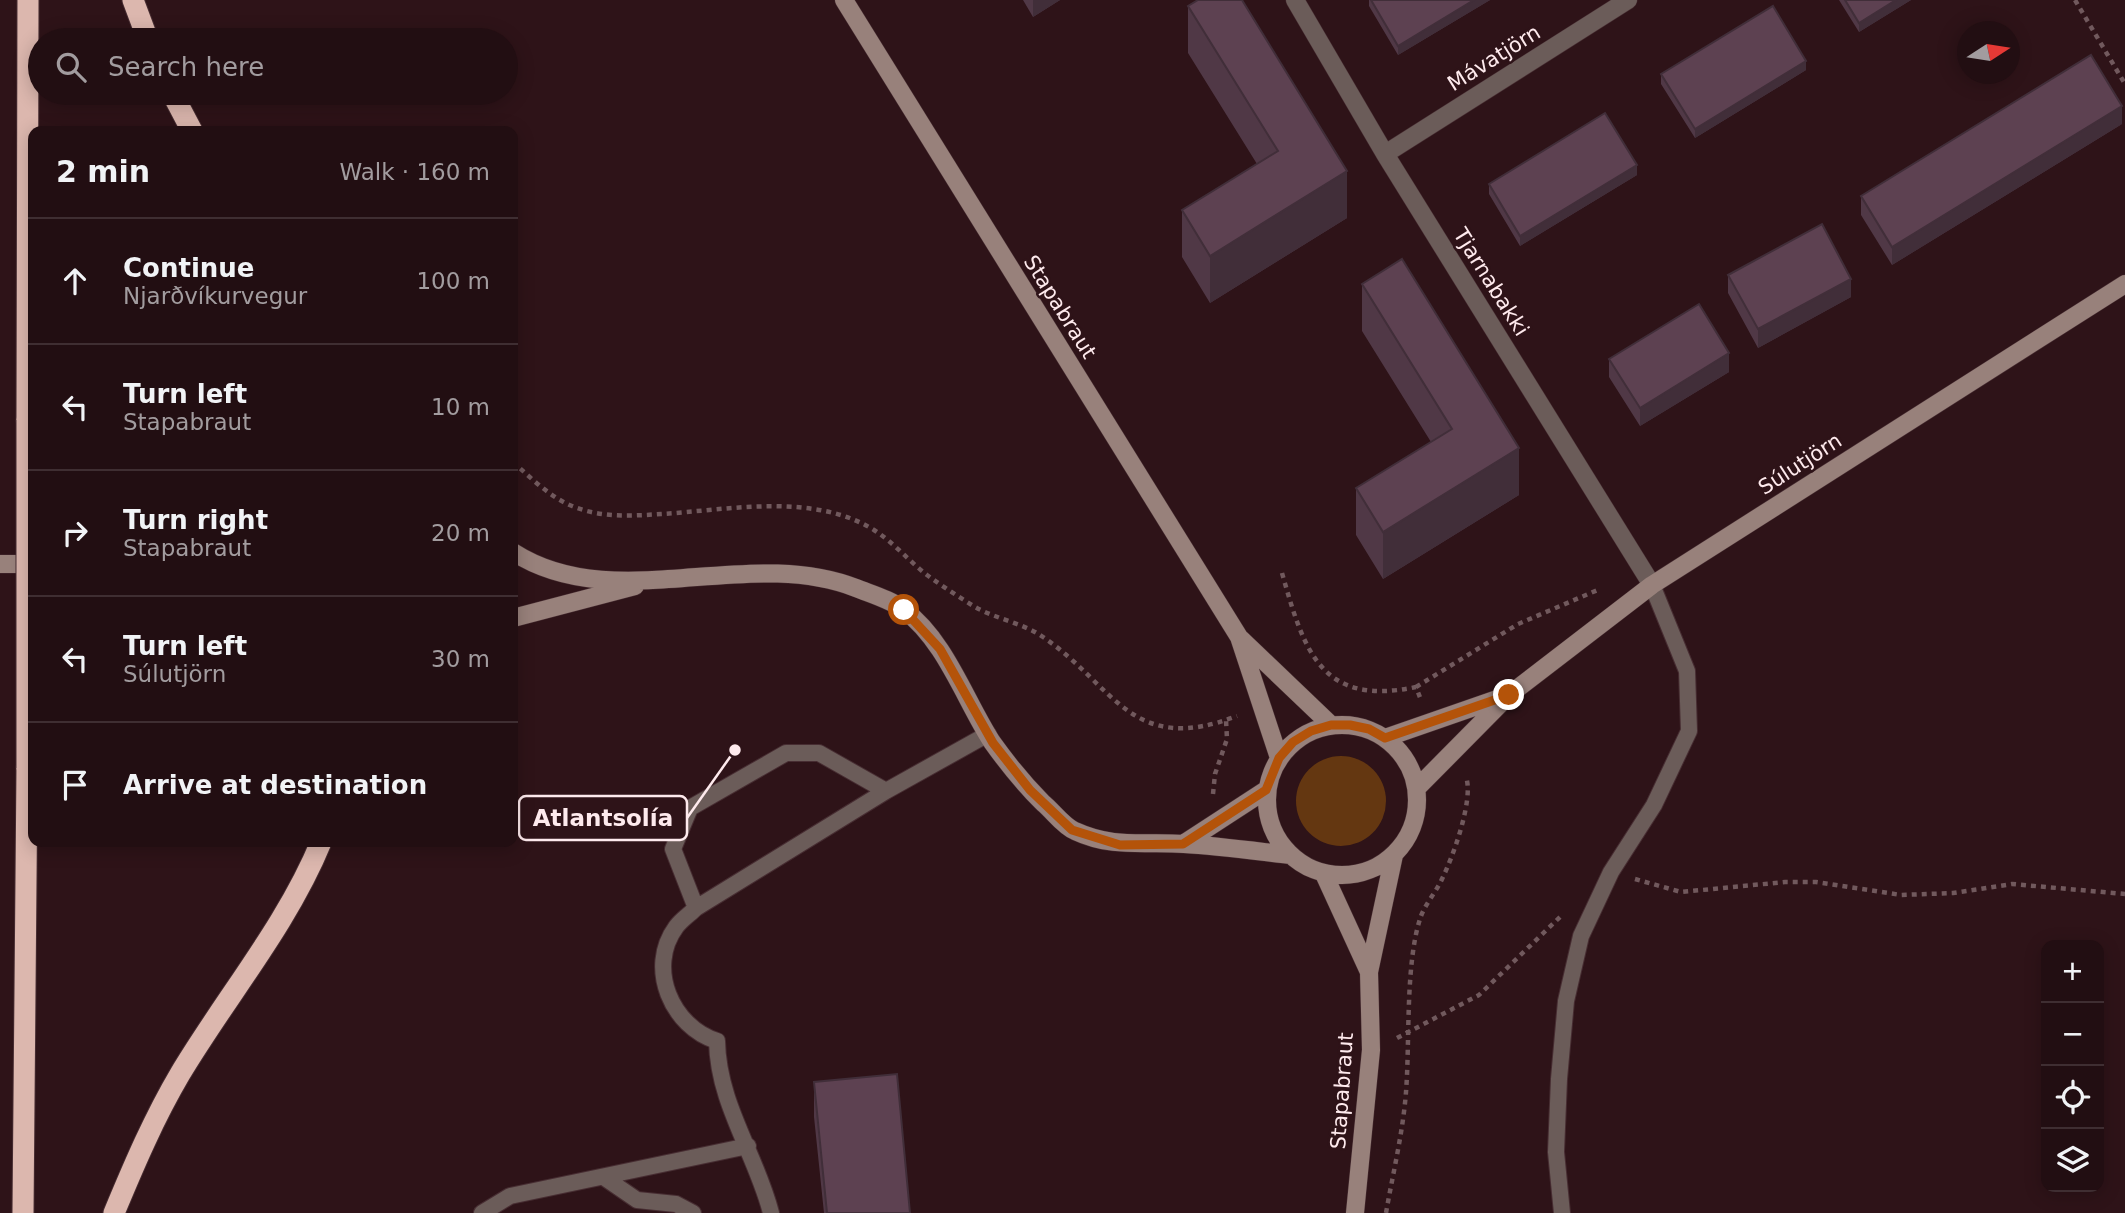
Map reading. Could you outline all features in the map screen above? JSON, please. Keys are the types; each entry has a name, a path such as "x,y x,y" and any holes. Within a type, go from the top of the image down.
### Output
{"highway":[{"path":"23,1213 27,768 28,0"},
{"path":"133,0 144,28"},
{"path":"178,105 189,126"},
{"path":"114,1213 141,1147 180,1075 283,913 318,847"}],"street":[{"name":"Stapabraut","path":"844,0 1238,637 1279,758"},
{"name":"Tjarnabakki","path":"1295,0 1385,154 1647,578"},
{"name":"Mávatjörn","path":"1385,154 1628,0"},
{"name":"Súlutjörn","path":"1417,788 1509,695 1647,578 2125,284"},
{"path":"518,554 558,573 587,578 655,580 735,572 799,575 853,587 904,610 940,649 988,733 1030,790 1072,830 1120,845 1183,844 1290,855"},
{"path":"0,564 28,564"},
{"path":"518,617 655,580"},
{"name":"Stapabraut","path":"1238,637 1331,725 1302,737 1279,758 1266,790 1267,814 1275,836 1290,855 1306,867 1324,874 1349,876 1373,869 1394,855 1409,836 1417,813 1417,788 1411,769 1400,752 1385,738"},
{"name":"Súlutjörn","path":"1385,738 1509,695"},
{"path":"1331,725 1369,729 1385,738"},
{"path":"1183,844 1266,790"},
{"name":"Stapabraut","path":"1355,1213 1371,1050 1368,972 1394,855"},
{"name":"Stapabraut","path":"1324,874 1368,972"}],"lane":[{"path":"1562,1213 1556,1152 1559,1079 1566,1001 1581,936 1611,872 1654,805 1689,731 1686,671 1647,578"},
{"path":"771,1213 748,1146 725,1098 718,1066 717,1041 701,1037 680,1018 666,988 664,956 669,940 677,925 696,908 886,791 988,733"},
{"path":"696,908 673,849 690,808 786,753 819,753 886,791"},
{"path":"482,1213 510,1196 748,1146"},
{"path":"605,1178 637,1200 676,1204 693,1213"}],"path":[{"path":"2074,0 2125,85"},
{"path":"1416,687 1518,624 1647,578"},
{"path":"1214,801 1213,781 1227,739 1226,720"},
{"path":"1611,872 1681,892 1795,882 1901,895 1953,893 2012,884 2125,894"},
{"path":"1371,1050 1431,1023 1479,995 1566,910"}],"shaded area":[{"path":"1341,756 1358,759 1373,769 1383,784 1386,801 1383,818 1373,833 1358,843 1341,846 1324,843 1309,833 1299,818 1296,801 1299,784 1309,769 1324,759"}],"building":[{"path":"1198,0 1242,0 1347,171 1210,256 1182,210 1278,151 1188,6"},
{"path":"1371,0 1474,0 1398,46"},
{"path":"1845,0 1896,0 1859,23"},
{"path":"1773,6 1806,61 1695,129 1661,74"},
{"path":"2091,55 2122,106 1892,247 1861,196"},
{"path":"1605,113 1637,165 1520,236 1489,184"},
{"path":"1822,224 1851,279 1758,329 1728,275"},
{"path":"1402,259 1519,448 1383,532 1356,488 1452,429 1362,284"},
{"path":"1699,304 1729,353 1640,408 1609,359"},
{"path":"897,1074 910,1213 827,1213 814,1082"}],"place":[{"name":"Atlantsolía","path":"735,750"}],"route":[{"path":"904,610 940,649 993,743 1030,790 1072,830 1120,845 1183,844 1266,790 1279,758 1293,742 1311,731 1331,725 1350,725 1369,729 1385,738 1509,695"}]}
